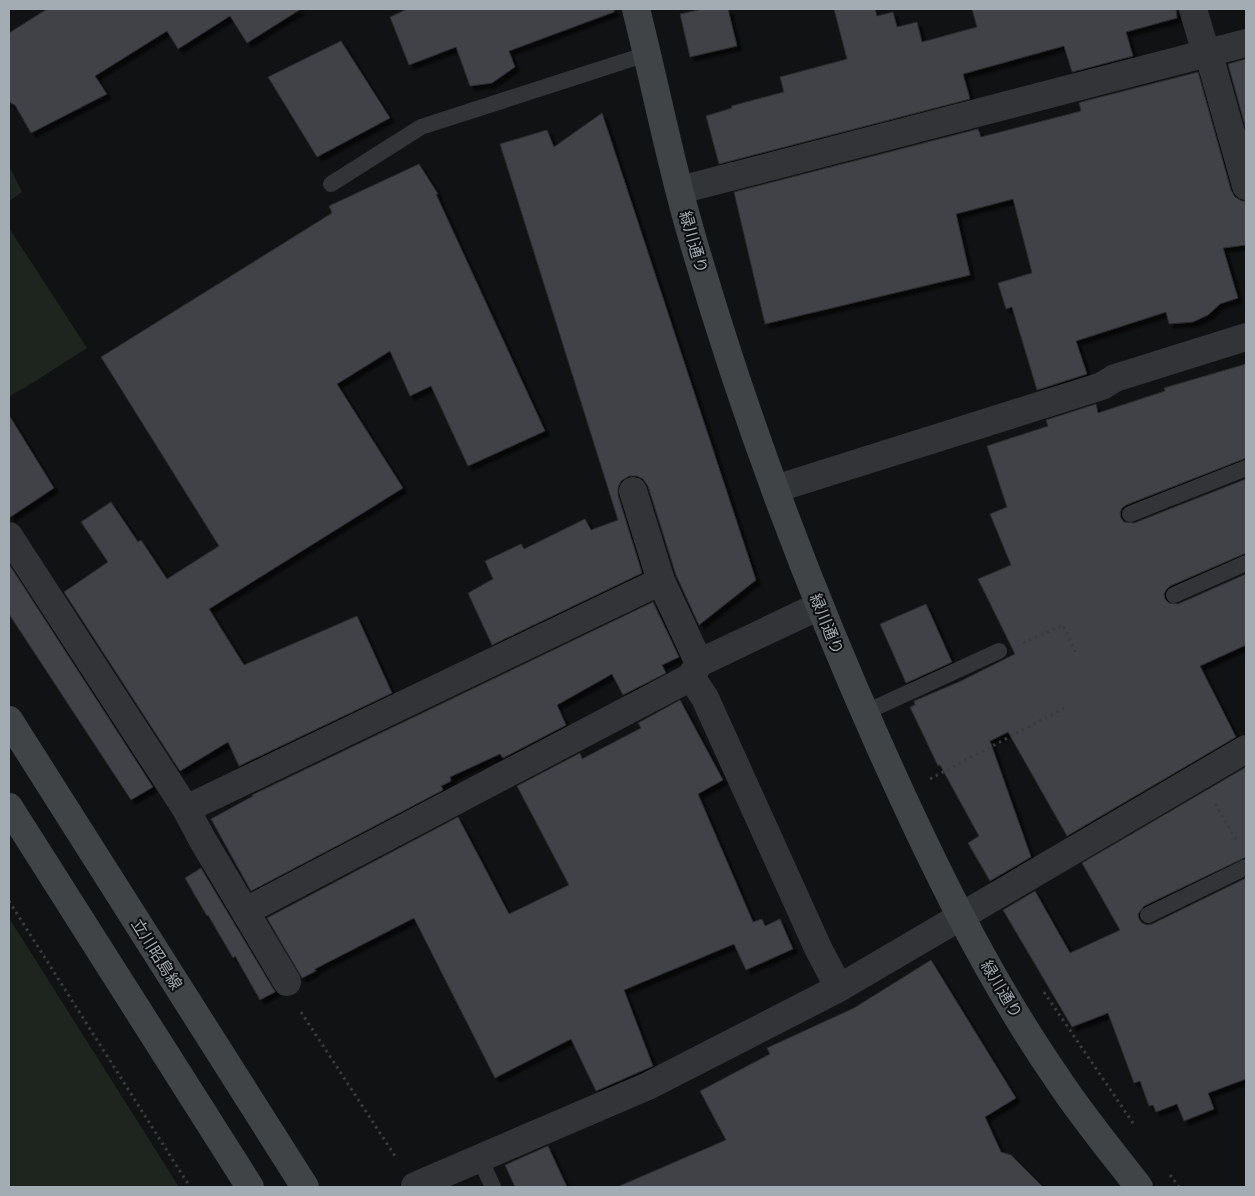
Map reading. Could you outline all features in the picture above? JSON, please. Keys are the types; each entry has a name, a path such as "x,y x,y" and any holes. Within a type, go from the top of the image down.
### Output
{"street":[{"path":"1193,9 1206,53 1211,62 1246,186"},
{"name":"緑川通り","path":"642,10 647,54 680,190 722,338 775,490 819,606 864,713 921,840 960,916 1057,1078 1138,1187"},
{"path":"680,190 1246,43"},
{"path":"775,490 1102,386 1115,378 1246,337"},
{"path":"633,491 661,581 705,698 818,948 839,988"},
{"path":"9,536 186,809 287,982"},
{"path":"186,809 661,581"},
{"path":"246,912 695,670 819,606"},
{"name":"立川昭島線","path":"9,720 305,1187"},
{"path":"415,1186 648,1086 839,988 1246,749"},
{"path":"9,808 250,1187"}],"lane":[{"path":"331,184 421,127 647,54"},
{"path":"1130,514 1246,468"},
{"path":"1174,595 1246,562"},
{"path":"864,713 999,651"},
{"path":"1148,914 1246,867"},
{"path":"482,1158 486,1172 494,1187"}],"path":[{"path":"999,651 1063,625 1075,652"},
{"path":"930,779 1064,708"},
{"path":"1199,777 1242,849"},
{"path":"9,901 190,1187"},
{"path":"287,982 288,993 415,1186"},
{"path":"1038,985 1138,1130"},
{"path":"1169,1174 1179,1187"}],"shaded area":[{"path":"9,166 22,192 9,201"},
{"path":"9,228 87,348 9,396"},
{"path":"9,918 179,1187 9,1187"}],"building":[{"path":"47,9 301,9 247,43 230,16 178,49 167,31 95,76 107,94 31,133 15,105 9,102 9,33"},
{"path":"407,9 614,9 614,12 509,51 515,67 492,83 470,86 456,47 409,65 390,17"},
{"path":"703,9 728,9 737,46 690,57 680,14"},
{"path":"834,9 875,9 877,16 893,12 897,27 917,22 922,42 977,27 972,9 1176,9 1177,18 1126,32 1133,56 1072,72 1064,46 963,74 970,99 719,164 706,116 732,108 731,106 784,92 780,77 847,59"},
{"path":"341,41 390,118 317,157 268,77"},
{"path":"1246,59 1246,129 1228,64"},
{"path":"1198,72 1231,190 1235,197 1246,201 1246,245 1223,248 1238,298 1220,304 1208,315 1193,322 1169,324 1166,312 1076,341 1087,374 1037,390 1012,307 1006,309 998,283 1032,273 1013,199 956,214 970,275 765,324 734,192 978,129 981,137 1081,111 1079,103 1081,102"},
{"path":"602,113 756,580 699,625 676,575 648,486 643,479 637,476 629,476 621,481 618,487 618,495 642,573 492,645 468,593 493,579 485,561 521,544 524,549 585,519 591,530 618,520 500,144 547,130 554,147"},
{"path":"419,164 438,194 436,194 545,431 468,466 431,386 410,396 390,351 337,384 403,488 209,609 244,665 357,616 392,693 239,766 228,742 180,771 64,592 108,562 81,522 111,502 138,542 141,540 167,579 219,546 101,357 332,213 329,206"},
{"path":"1246,364 1246,458 1126,505 1120,513 1124,522 1134,523 1246,479 1246,553 1170,586 1164,594 1165,599 1169,603 1178,604 1246,574 1246,645 1200,666 1236,737 1067,836 1008,732 990,741 1031,857 990,881 968,843 979,836 940,765 938,766 910,707 915,705 914,701 961,681 1015,654 978,579 1011,565 990,514 1007,507 987,446 1048,426 1046,420 1096,404 1098,413 1165,391 1164,388"},
{"path":"9,415 54,488 9,518"},
{"path":"9,564 153,787 131,800 9,614"},
{"path":"653,602 679,657 662,665 666,673 623,695 612,674 557,705 566,725 503,758 500,754 450,777 451,781 441,786 443,790 251,891 211,819 252,795"},
{"path":"926,604 952,662 906,683 880,624"},
{"path":"680,700 723,780 698,794 753,922 762,919 765,926 780,919 793,949 746,970 734,944 624,990 653,1066 596,1091 571,1039 495,1078 414,918 315,969 316,971 302,978 267,918 458,817 509,914 569,885 517,786 580,753 582,759 641,728 638,723"},
{"path":"1246,767 1246,857 1144,906 1138,914 1142,923 1152,924 1246,878 1246,1079 1208,1093 1214,1109 1184,1121 1177,1104 1156,1112 1153,1105 1149,1106 1140,1081 1134,1083 1108,1013 1072,1027 1003,910 1035,891 1070,953 1120,930 1082,863"},
{"path":"201,868 275,992 260,1000 235,956 233,958 185,878"},
{"path":"931,960 1016,1098 985,1117 1001,1152 1011,1155 1043,1187 617,1187 726,1140 700,1091 770,1054 767,1048 854,1008"},
{"path":"548,1146 567,1187 515,1187 505,1165"}]}
